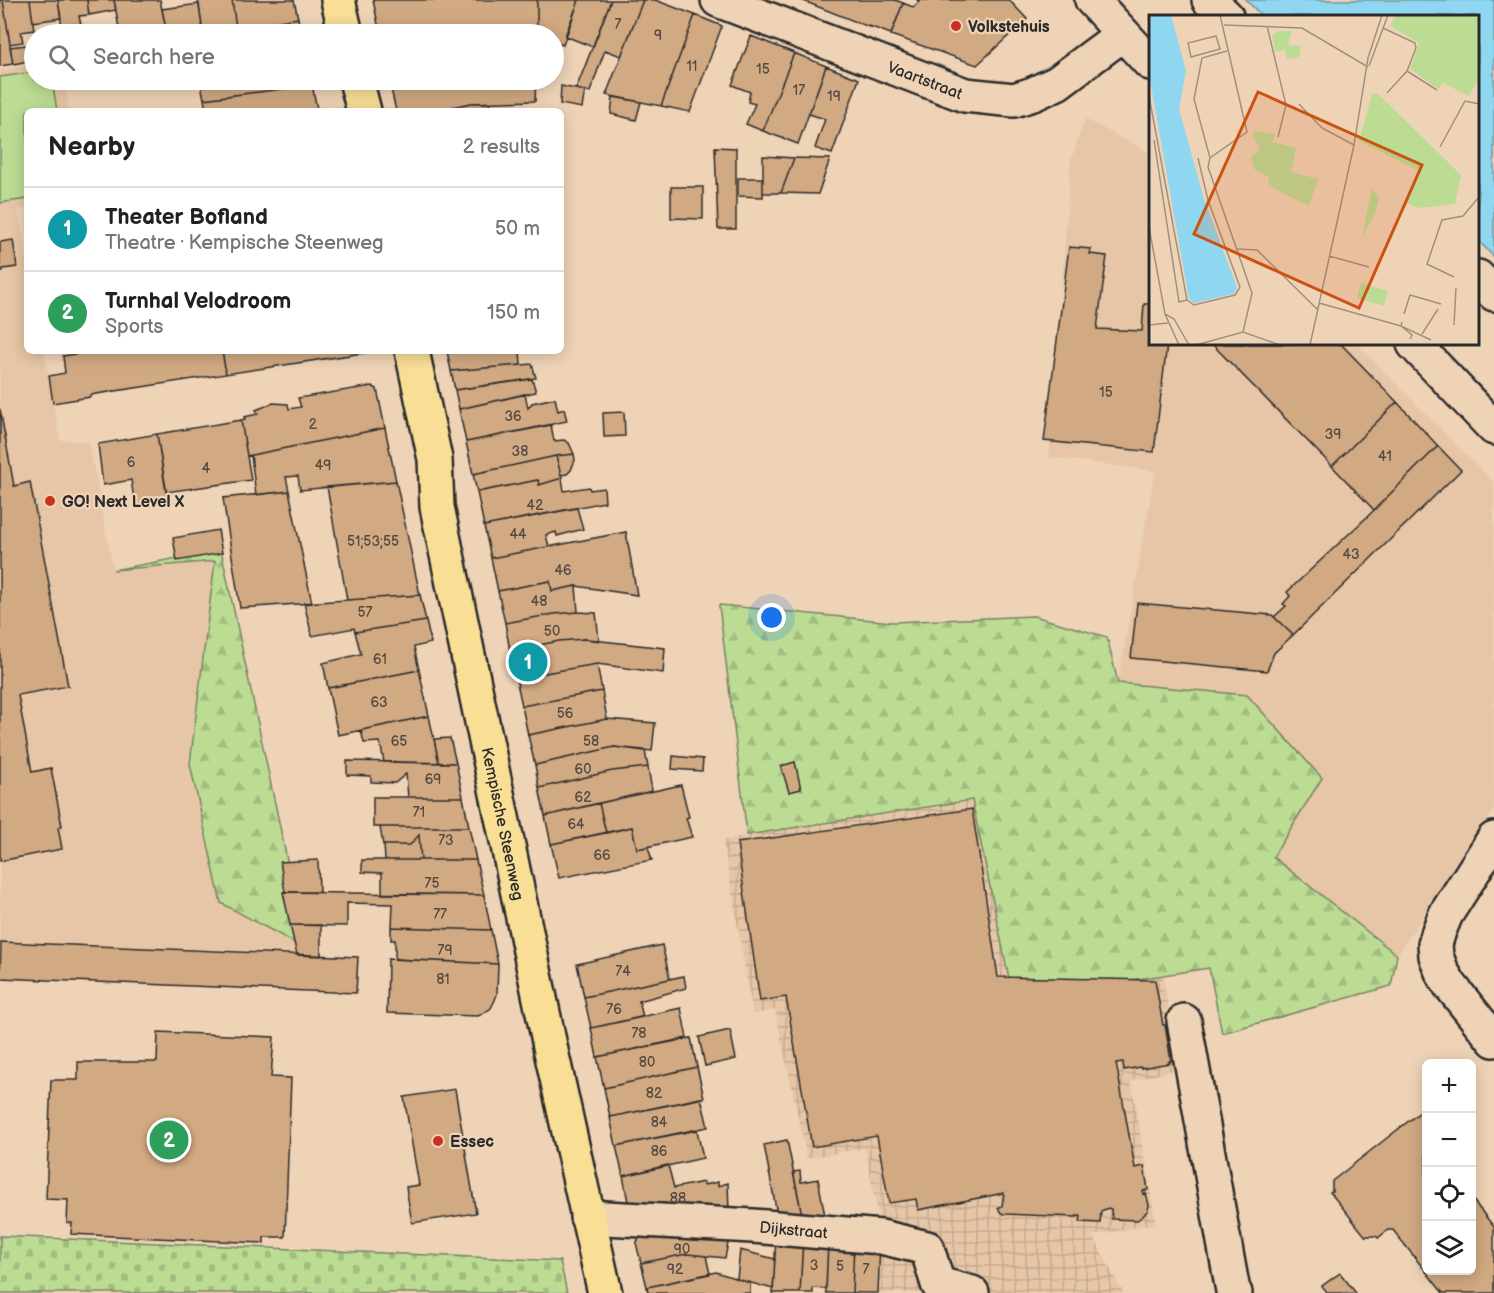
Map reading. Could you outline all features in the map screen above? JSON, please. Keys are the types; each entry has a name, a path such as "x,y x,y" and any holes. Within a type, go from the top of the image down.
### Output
{"main road":[{"path":"338,0 344,24"},
{"path":"359,90 363,108"},
{"name":"Kempische Steenweg","path":"413,354 435,459 437,507 551,1051 605,1293"}],"street":[{"name":"Vaartstraat","path":"718,0 965,95 1014,100 1058,83 1123,34"},
{"path":"1092,0 1149,62"},
{"path":"1209,0 1225,15"},
{"path":"1479,278 1494,294"},
{"path":"1415,345 1494,428"},
{"path":"1494,839 1446,914 1435,944 1436,956 1442,972 1494,1040"},
{"path":"1184,1021 1235,1293"},
{"name":"Dijkstraat","path":"587,1217 753,1226 881,1237 927,1248 938,1284 972,1293"}],"shaded area":[{"name":"GO! Next Level X","path":"24,66 24,90 66,90 69,108 24,108 24,209 18,210 24,242 24,354 45,354 60,440 89,442 113,570 215,561 295,952 0,943 0,70"},
{"path":"1085,119 1149,152 1149,345 1358,345 1494,483 1494,810 1397,955 1273,857 1322,778 1247,695 1118,683 1155,471 1049,457 1071,159"},
{"path":"972,800 1013,998 1163,975 1178,1069 1131,1081 1156,1223 1093,1236 1123,1293 877,1293 883,1242 865,1148 807,1158 775,1010 753,1014 723,841 747,835"}],"green space":[{"path":"24,73 24,90 54,90 57,108 24,108 24,199 0,203 0,77"},
{"path":"221,550 306,949 221,903 190,764 215,561 113,570"},
{"path":"719,605 892,622 1034,616 1107,637 1118,683 1247,695 1322,778 1273,857 1397,955 1391,986 1222,1033 1209,968 1013,998 972,800 747,835"},
{"path":"0,1236 560,1261 567,1293 0,1293"}],"water":[{"path":"1246,0 1494,0 1494,257 1479,241 1479,15 1261,15"}],"building":[{"path":"0,0 3,0 13,64 0,66"},
{"path":"3,0 30,0 33,24 24,24 24,32 21,32 23,42 10,44"},
{"path":"30,0 58,0 61,18 33,22"},
{"path":"58,0 87,0 89,15 79,16 81,24 62,24"},
{"path":"87,0 114,0 116,10 89,15"},
{"path":"114,0 160,0 165,24 118,24"},
{"path":"198,0 232,0 235,24 202,24"},
{"path":"232,0 294,0 298,18 261,24 235,24"},
{"path":"373,0 537,0 537,24 378,24"},
{"path":"537,0 579,0 564,42 564,24 537,24"},
{"path":"579,0 611,0 593,47 565,36"},
{"path":"611,0 643,0 621,56 605,50 590,92 576,89"},
{"path":"643,0 655,0 695,15 661,106 606,95"},
{"path":"801,0 895,0 903,3 891,34"},
{"name":"Volkstehuis","path":"917,0 1009,0 1027,19 977,65 891,35 903,3 913,7 919,2"},
{"path":"199,4 202,24 165,24 162,9"},
{"path":"695,15 722,26 690,112 661,106"},
{"path":"298,18 299,24 260,24"},
{"path":"751,36 794,53 763,131 746,124 755,104 748,102 750,92 732,85"},
{"path":"24,45 24,62 13,64 10,47"},
{"path":"794,53 826,66 798,144 763,131"},
{"path":"826,66 859,79 832,154 815,148 825,119 809,114"},
{"path":"564,87 585,91 582,108 560,104 561,90 564,90"},
{"path":"202,90 273,90 204,99"},
{"path":"273,90 313,90 317,108 206,108 204,99"},
{"path":"391,90 536,90 535,101 471,103 447,108 395,108"},
{"path":"613,97 641,102 636,120 611,114"},
{"path":"471,103 489,103 490,108 447,108"},
{"path":"715,147 736,148 736,229 718,229"},
{"path":"763,156 794,158 781,193 763,193"},
{"path":"794,158 830,159 818,194 781,193"},
{"path":"738,178 763,178 763,197 738,196"},
{"path":"671,187 703,187 703,219 671,218"},
{"path":"13,240 17,267 0,271 0,242"},
{"path":"1069,247 1091,249 1090,254 1107,256 1097,329 1142,331 1144,304 1149,304 1149,345 1167,345 1154,452 1044,441"},
{"path":"1213,345 1342,345 1397,402 1332,466"},
{"path":"75,354 223,354 226,374 53,403 49,376 65,373 63,356"},
{"path":"223,354 356,354 226,374"},
{"path":"448,354 520,354 521,365 451,371"},
{"path":"532,364 536,378 455,390 451,371"},
{"path":"532,379 536,392 459,409 455,390"},
{"path":"372,386 377,389 385,428 247,456 241,420 245,419 244,417 258,414 256,410 273,403 288,404 289,409 301,407 298,398"},
{"path":"525,394 528,408 532,403 555,398 558,411 564,409 567,421 466,442 459,409"},
{"path":"1397,402 1438,446 1374,510 1332,466"},
{"path":"0,409 14,486 30,482 68,686 18,695 32,772 51,768 62,826 58,827 62,849 0,861"},
{"path":"624,412 625,436 604,437 603,413"},
{"path":"241,420 251,480 166,492 157,434"},
{"path":"551,425 554,441 564,440 569,443 574,454 473,474 466,442"},
{"path":"385,428 396,481 300,490 298,476 286,477 289,491 256,495 251,455"},
{"path":"157,434 168,501 135,506 131,480 103,485 98,444"},
{"path":"1438,446 1461,470 1293,635 1274,617 1286,606 1283,604 1290,596 1287,592"},
{"path":"574,454 575,460 571,470 561,475 556,456"},
{"path":"556,456 562,478 539,485 538,480 477,492 473,474"},
{"path":"562,478 564,491 589,487 590,490 604,488 605,502 484,526 477,492 538,480 539,485"},
{"path":"396,481 420,595 347,600 327,487"},
{"path":"289,491 312,603 240,608 223,498"},
{"path":"577,508 583,529 557,536 556,532 546,535 549,547 491,558 484,526"},
{"path":"218,530 222,553 177,561 173,538"},
{"path":"626,532 637,595 576,586 552,591 550,581 498,591 491,558"},
{"path":"550,581 552,591 576,586 578,612 505,623 498,591"},
{"path":"420,595 426,621 355,632 354,628 312,636 304,603"},
{"path":"1137,603 1272,615 1293,635 1274,653 1267,671 1131,658"},
{"path":"578,612 596,613 599,640 559,641 510,651 505,623"},
{"path":"426,621 431,643 414,647 419,670 328,688 323,663 361,654 355,632"},
{"path":"584,639 665,648 663,673 597,664 516,678 510,651 559,641"},
{"path":"597,664 602,691 522,706 516,678"},
{"path":"419,670 429,716 338,735 328,688"},
{"path":"602,691 607,719 528,735 522,706"},
{"path":"429,716 439,763 384,762 380,742 364,743 361,730"},
{"path":"607,719 655,723 652,751 614,747 535,765 528,735"},
{"path":"450,738 456,763 439,763 434,739"},
{"path":"614,747 645,751 648,767 612,771 539,788 535,765"},
{"path":"673,756 703,759 702,771 672,769"},
{"path":"347,761 456,763 463,797 408,797 406,774 395,783 371,782 371,776 347,775"},
{"path":"795,762 801,789 789,792 781,766"},
{"path":"648,767 652,791 545,816 539,788 612,771"},
{"path":"681,785 689,817 686,818 692,837 637,849 632,827 606,833 599,803"},
{"path":"373,797 463,797 469,827 373,827"},
{"path":"599,803 606,833 551,844 545,816"},
{"path":"972,809 998,977 1155,980 1171,1061 1124,1070 1123,1062 1116,1063 1135,1168 1144,1166 1148,1190 1142,1191 1143,1194 1146,1193 1148,1210 1137,1220 1112,1219 1111,1209 1108,1208 1101,1211 1100,1223 1080,1222 1081,1216 1004,1214 998,1208 1002,1206 1004,1193 918,1210 916,1199 889,1203 877,1136 812,1147 786,997 760,1001 737,843"},
{"path":"380,827 469,827 476,860 421,860 419,835 410,845 383,845"},
{"path":"632,827 637,849 648,847 652,860 559,878 551,844"},
{"path":"419,835 421,860 385,860 384,845 410,845"},
{"path":"318,860 319,892 285,892 280,862"},
{"path":"362,860 476,860 484,895 382,894 382,873 362,872"},
{"path":"283,892 484,895 491,930 392,927 393,904 347,903 347,926 290,925"},
{"path":"290,925 321,925 321,956 297,955"},
{"path":"391,927 491,930 498,964 395,959 395,940 391,940"},
{"path":"1,942 358,957 356,993 0,978"},
{"path":"662,945 670,979 584,997 577,964"},
{"path":"388,959 498,964 495,1000 491,1008 478,1016 387,1013"},
{"path":"684,976 686,988 639,1001 643,1017 591,1028 584,997"},
{"path":"681,1008 687,1038 597,1057 591,1028"},
{"path":"730,1030 736,1059 705,1066 699,1037"},
{"path":"158,1032 274,1037 271,1077 291,1078 285,1237 264,1237 264,1243 71,1234 72,1223 67,1223 68,1200 46,1199 51,1080 78,1080 78,1062 157,1062"},
{"path":"691,1038 697,1067 604,1088 597,1057"},
{"path":"697,1067 704,1098 610,1117 604,1088"},
{"name":"Essec","path":"455,1089 476,1213 412,1223 406,1187 419,1185 404,1097"},
{"path":"701,1098 708,1127 616,1146 610,1117"},
{"path":"1422,1111 1422,1267 1393,1230 1388,1230 1378,1238 1376,1236 1366,1237 1330,1192 1332,1181"},
{"path":"697,1130 703,1158 623,1176 616,1146"},
{"path":"787,1140 802,1215 777,1214 764,1145"},
{"path":"668,1165 674,1188 704,1182 704,1185 718,1182 718,1186 728,1183 729,1212 629,1207 623,1176"},
{"path":"800,1171 801,1182 818,1179 825,1216 802,1215 793,1172"},
{"path":"1476,1204 1494,1227 1494,1293 1443,1293 1429,1275 1476,1275"},
{"path":"730,1233 725,1258 687,1254 641,1263 636,1243 642,1234"},
{"path":"776,1238 803,1240 800,1293 773,1293"},
{"path":"803,1240 828,1241 826,1289 813,1288 813,1293 800,1293"},
{"path":"828,1241 854,1243 852,1293 826,1293"},
{"path":"854,1243 880,1244 878,1293 852,1293"},
{"path":"740,1250 775,1259 773,1289 737,1279"},
{"path":"687,1254 706,1256 710,1274 647,1287 641,1263"},
{"path":"716,1272 750,1283 750,1293 648,1293 647,1287"},
{"path":"1340,1273 1356,1293 1328,1293 1322,1286"}],"place":[{"name":"Volkstehuis","path":"956,26"},
{"name":"GO! Next Level X","path":"50,501"},
{"name":"Theater Bofland","path":"528,662"},
{"name":"Turnhal Velodroom","path":"169,1140"},
{"name":"Essec","path":"438,1141"}]}
